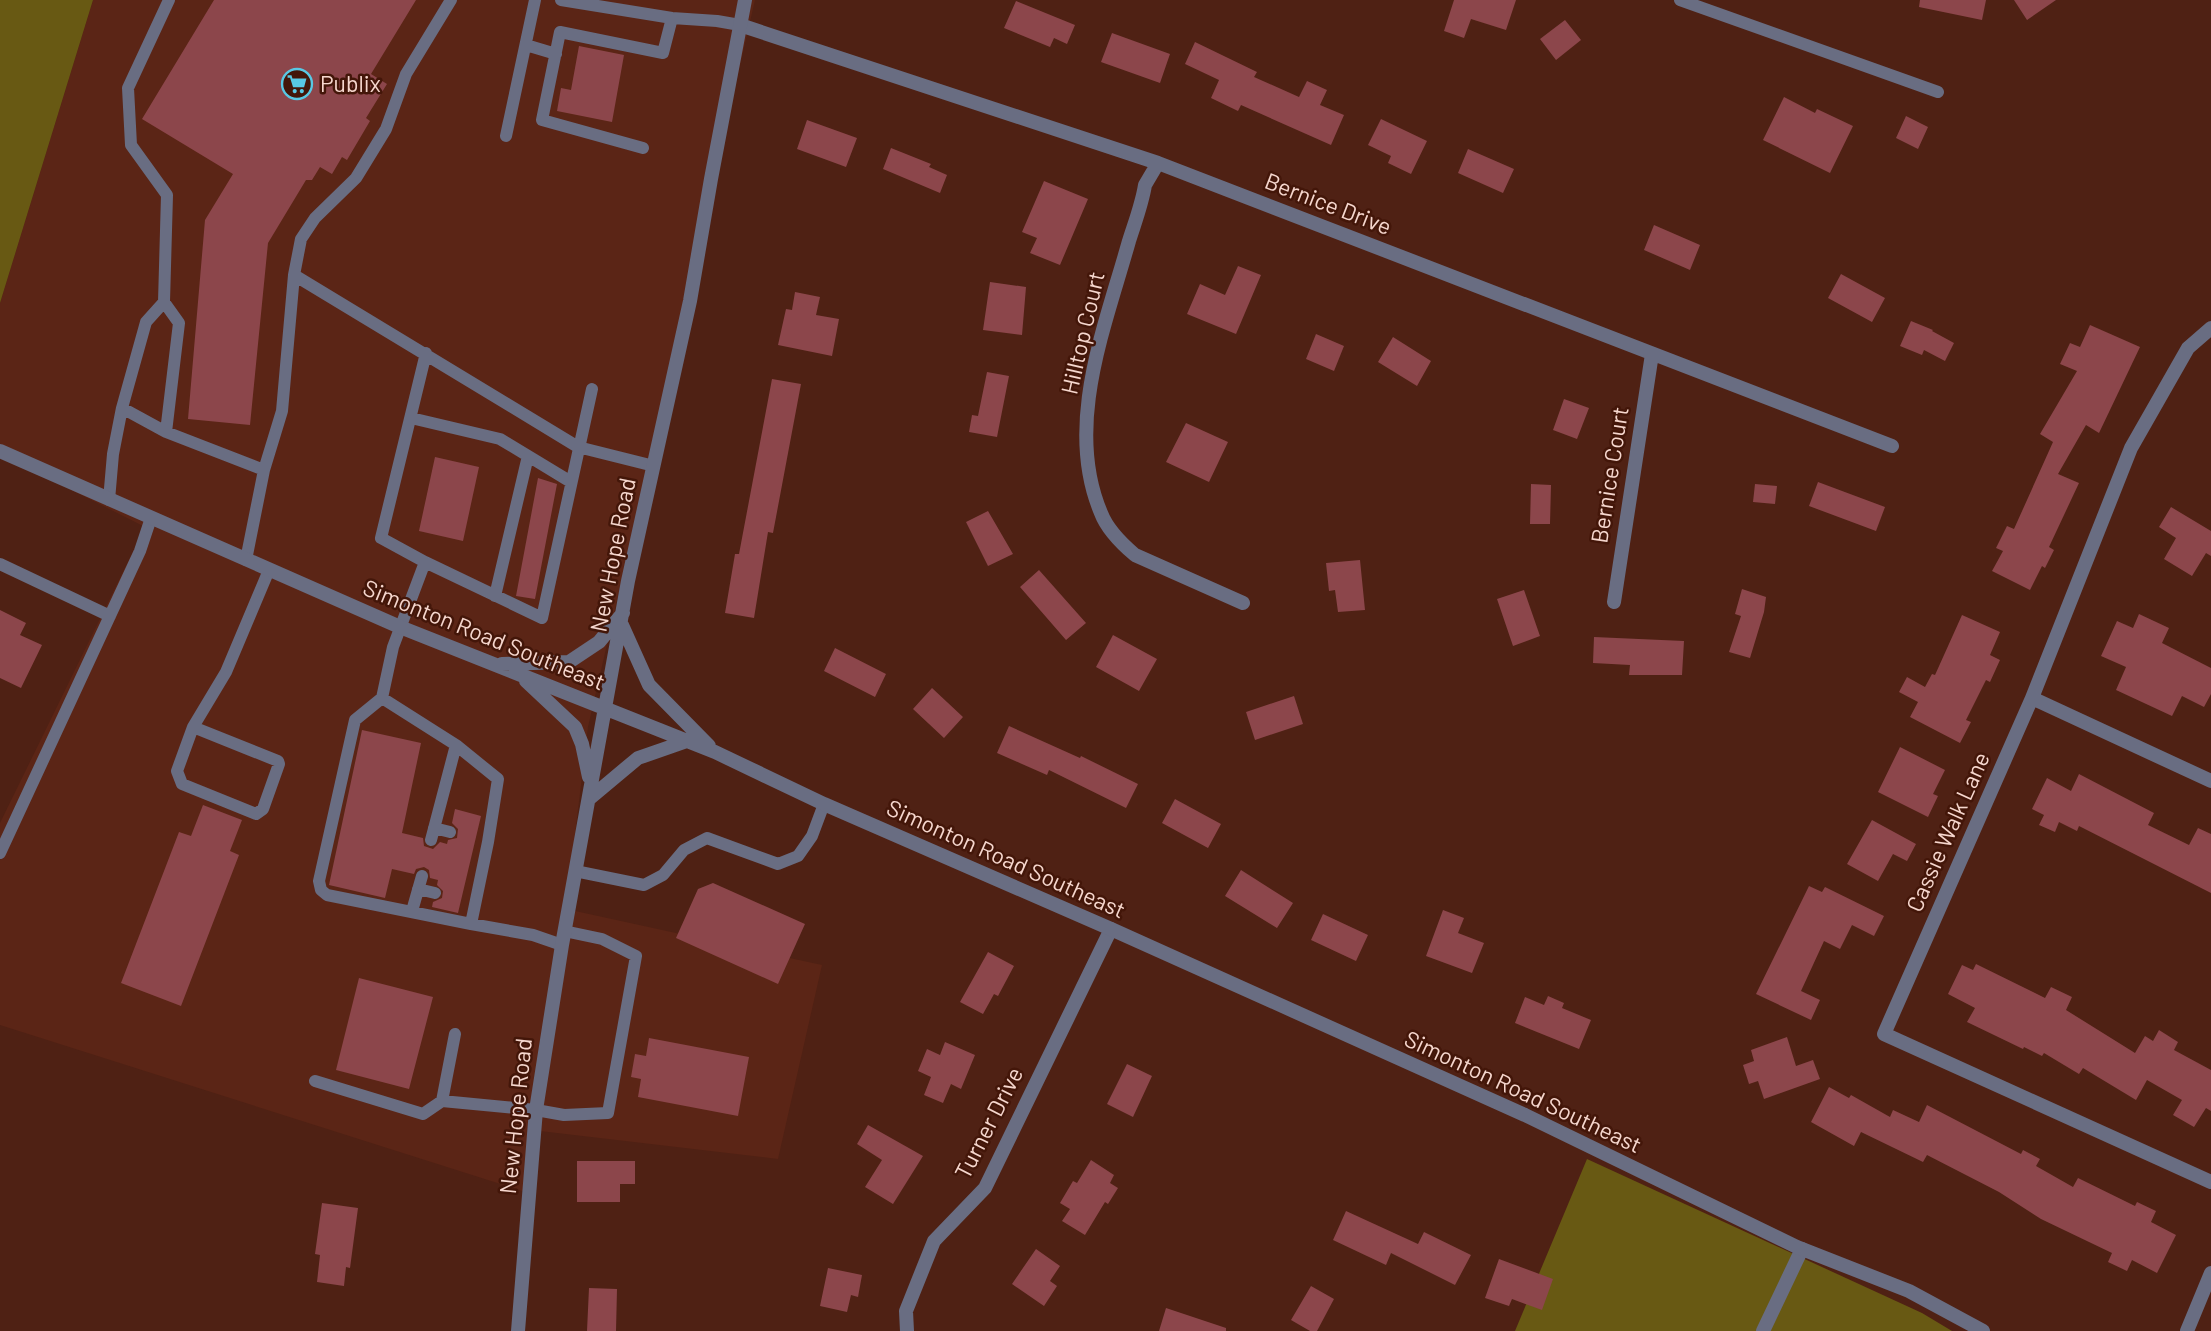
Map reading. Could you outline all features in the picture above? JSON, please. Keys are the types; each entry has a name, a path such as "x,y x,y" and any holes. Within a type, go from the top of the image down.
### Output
{"street":[{"name":"New Hope Road","path":"518,1331 537,1110 563,938 628,581 690,301 745,0"},
{"name":"Bernice Drive","path":"740,25 1158,163 1892,446"},
{"name":"Hilltop Court","path":"1158,163 1145,185 1093,372 1086,464 1101,515 1129,550 1243,603"},
{"name":"Cassie Walk Lane","path":"2211,328 2188,348 2131,448 2032,698 1884,1034 2211,1182"},
{"name":"Bernice Court","path":"1614,602 1652,354"},
{"name":"Simonton Road Southeast","path":"0,451 400,627 715,752 824,804 1111,929 1525,1115 1802,1249 1909,1291 1983,1331"},
{"path":"496,664 569,662 599,642 623,619 649,685 715,752"},
{"path":"517,673 575,727 582,744 590,793 638,758 687,741"},
{"path":"2032,698 2211,781"},
{"name":"Turner Drive","path":"907,1331 906,1311 934,1241 985,1188 1111,929"},
{"path":"1763,1331 1802,1249"},
{"path":"2187,1331 2211,1273"}],"lane":[{"path":"166,432 179,323 164,302 167,195 131,145 128,88 169,0"},
{"path":"246,560 264,470 282,411 294,275 301,239 314,218 356,178 386,129 406,74 451,0"},
{"path":"506,136 535,0"},
{"path":"561,0 671,18 717,20 740,25"},
{"path":"1680,0 1938,92"},
{"path":"643,148 542,120 560,32 663,53 671,18"},
{"path":"526,45 556,54"},
{"path":"294,275 578,447 654,466"},
{"path":"109,500 122,408 146,322 164,302"},
{"path":"426,353 381,538 542,618 592,389"},
{"path":"122,408 166,432 264,470"},
{"path":"411,418 500,439 571,482"},
{"path":"495,596 528,456"},
{"path":"1,850 140,551 151,519"},
{"path":"315,1081 424,1114 442,1101 564,1115 608,1113 636,956 601,939 533,935 327,895 321,890 319,881 355,720 382,698 393,647 425,562"},
{"path":"0,564 110,615"},
{"path":"194,727 278,761 263,809 256,814 182,784 177,771 194,727 226,672 269,570"},
{"path":"382,698 456,745 498,779 482,840 482,874 471,924"},
{"path":"450,832 432,834 456,745"},
{"path":"575,871 644,885 663,875 684,850 707,838 778,864 798,856 812,836 824,804"},
{"path":"468,871 482,874"},
{"path":"412,911 422,876"},
{"path":"418,889 435,893"},
{"path":"462,898 476,901"},
{"path":"442,1101 455,1034"}],"shaded area":[{"path":"0,0 93,0 0,303"},
{"path":"93,0 755,0 588,727 566,909 822,965 778,1159 540,1131 532,1194 0,1025 0,823 145,527 0,454 0,303"},
{"path":"1587,1159 1922,1313 1952,1331 1515,1331"}],"building":[{"path":"214,0 416,0 371,74 387,84 366,118 370,121 347,160 342,157 332,174 320,167 312,180 306,180 268,243 250,425 188,419 205,220 233,174 142,119"},
{"path":"1454,0 1516,0 1506,30 1471,19 1464,38 1444,31"},
{"path":"1920,0 1986,0 1982,20 1919,7"},
{"path":"2014,0 2056,0 2027,20"},
{"path":"1016,1 1075,25 1067,44 1054,38 1050,47 1004,28"},
{"path":"1565,20 1581,40 1556,60 1540,39"},
{"path":"1112,33 1170,54 1160,83 1101,62"},
{"path":"1195,42 1257,72 1254,77 1299,97 1307,81 1327,90 1320,105 1344,115 1331,145 1241,105 1238,111 1211,98 1219,80 1185,64"},
{"path":"579,46 624,55 612,122 557,111 561,88 571,90"},
{"path":"1784,97 1815,113 1817,109 1853,126 1830,173 1763,140"},
{"path":"1906,116 1928,127 1918,149 1896,138"},
{"path":"1381,119 1427,141 1411,174 1388,163 1391,156 1368,145"},
{"path":"807,120 857,138 846,167 797,149"},
{"path":"891,148 931,164 929,167 947,175 940,193 883,169"},
{"path":"1468,149 1514,169 1503,193 1458,173"},
{"path":"1044,181 1088,199 1060,265 1030,253 1037,238 1022,232"},
{"path":"1654,225 1700,245 1690,270 1644,250"},
{"path":"1238,266 1261,275 1236,334 1187,314 1200,284 1225,295"},
{"path":"1841,274 1885,298 1872,322 1828,298"},
{"path":"990,282 1026,287 1022,335 983,330"},
{"path":"795,292 820,297 816,315 839,319 832,356 778,345 786,309 792,310"},
{"path":"1911,321 1954,343 1945,361 1924,350 1922,355 1900,346"},
{"path":"2090,325 2140,347 2099,433 2086,425 2058,474 2079,483 2049,547 2054,550 2030,590 1992,571 2003,551 1996,548 2007,526 2014,529 2053,442 2040,434 2077,371 2060,364 2070,343 2080,347"},
{"path":"1316,334 1344,346 1334,371 1306,359"},
{"path":"1393,337 1431,361 1417,386 1378,362"},
{"path":"987,372 1009,376 997,437 969,432 972,415 978,416"},
{"path":"772,379 801,384 773,533 768,532 754,618 725,613 735,554 739,554"},
{"path":"1564,399 1589,408 1577,439 1553,430"},
{"path":"1186,423 1228,442 1209,482 1166,462"},
{"path":"435,457 479,467 463,541 419,531"},
{"path":"538,478 557,484 535,599 516,596"},
{"path":"1818,482 1885,507 1876,531 1809,506"},
{"path":"1531,484 1551,485 1550,524 1530,524"},
{"path":"1755,484 1777,486 1775,504 1753,502"},
{"path":"2171,507 2211,531 2211,556 2206,553 2192,576 2164,559 2176,538 2159,527"},
{"path":"988,511 1013,554 988,566 966,522"},
{"path":"1360,560 1365,610 1338,612 1335,590 1329,591 1326,563"},
{"path":"1039,570 1086,623 1066,640 1020,587"},
{"path":"1742,589 1766,597 1750,658 1729,652 1741,616 1735,614"},
{"path":"1524,590 1540,636 1513,646 1497,599"},
{"path":"0,610 26,623 20,635 42,645 21,688 0,678"},
{"path":"2139,614 2169,628 2162,643 2211,668 2211,694 2204,707 2182,696 2172,716 2116,690 2126,667 2101,656 2117,621 2133,628"},
{"path":"1962,615 2000,632 1990,655 2000,660 1990,682 1986,680 1966,720 1971,722 1960,743 1910,717 1918,702 1899,692 1907,677 1925,687 1932,674 1935,675"},
{"path":"1113,635 1157,659 1139,691 1096,667"},
{"path":"1594,637 1684,641 1682,675 1629,675 1630,665 1593,663"},
{"path":"835,648 886,674 875,697 824,671"},
{"path":"932,688 963,717 944,738 913,709"},
{"path":"1294,696 1303,724 1255,740 1246,712"},
{"path":"1009,726 1080,758 1081,756 1138,784 1126,808 1049,770 1047,775 997,753"},
{"path":"362,730 421,743 402,833 423,838 424,846 433,849 440,842 447,844 448,840 457,838 458,829 452,823 455,809 481,816 458,913 432,907 433,902 442,898 443,891 437,885 438,880 430,878 429,870 424,867 416,869 414,874 392,869 385,898 329,885"},
{"path":"1900,747 1945,770 1933,794 1938,796 1928,817 1878,792"},
{"path":"2079,774 2154,813 2148,825 2189,845 2198,828 2211,834 2211,893 2079,826 2077,831 2059,822 2055,832 2039,825 2044,815 2032,809 2047,778 2071,791"},
{"path":"1175,799 1221,824 1208,848 1162,823"},
{"path":"203,805 242,820 230,851 239,855 181,1006 121,983 179,832 191,836"},
{"path":"1872,820 1916,844 1907,861 1893,854 1878,881 1847,864"},
{"path":"1241,870 1293,903 1277,928 1225,896"},
{"path":"713,883 805,924 778,984 676,938 698,889"},
{"path":"1809,886 1822,892 1825,887 1884,916 1874,936 1852,925 1840,949 1824,941 1801,991 1820,1000 1811,1020 1756,994"},
{"path":"1443,910 1464,918 1458,933 1484,943 1472,973 1426,956"},
{"path":"1323,914 1368,935 1356,961 1311,940"},
{"path":"988,952 1014,966 998,996 994,994 983,1014 960,1002"},
{"path":"1976,964 2045,998 2051,987 2072,997 2066,1010 2135,1053 2145,1036 2153,1041 2159,1030 2178,1042 2174,1050 2211,1070 2211,1111 2206,1108 2194,1127 2173,1115 2182,1100 2147,1080 2136,1100 2083,1068 2079,1074 2044,1053 2042,1056 2024,1047 2023,1049 1967,1022 1975,1008 1948,994 1962,965 1973,970"},
{"path":"359,978 433,997 409,1089 336,1070"},
{"path":"1548,996 1564,1003 1562,1008 1591,1020 1579,1049 1515,1023 1525,997 1544,1005"},
{"path":"1787,1037 1796,1066 1813,1060 1820,1079 1764,1099 1758,1081 1749,1084 1743,1065 1754,1061 1751,1050"},
{"path":"649,1038 749,1057 738,1116 638,1097 641,1079 631,1077 635,1054 646,1056"},
{"path":"945,1042 975,1055 961,1089 951,1084 943,1103 924,1095 931,1077 918,1071 927,1049 940,1055"},
{"path":"1127,1064 1152,1076 1133,1117 1107,1104"},
{"path":"1829,1087 1849,1098 1851,1095 1890,1117 1893,1110 1919,1122 1927,1105 2021,1154 2023,1150 2040,1159 2036,1166 2073,1187 2078,1178 2135,1206 2137,1202 2156,1211 2151,1222 2176,1235 2157,1273 2132,1260 2127,1271 2108,1262 2112,1253 2041,1219 1999,1192 1927,1155 1923,1162 1861,1132 1854,1146 1811,1122"},
{"path":"868,1125 923,1156 893,1204 865,1187 882,1160 857,1144"},
{"path":"1091,1160 1114,1175 1110,1183 1118,1188 1108,1204 1105,1202 1085,1235 1062,1221 1070,1209 1060,1203 1073,1181 1077,1183"},
{"path":"577,1161 635,1161 635,1184 620,1184 620,1202 577,1202"},
{"path":"322,1203 358,1208 350,1268 346,1267 344,1286 317,1282 320,1255 315,1254"},
{"path":"1346,1211 1418,1244 1424,1232 1471,1255 1455,1285 1391,1253 1386,1265 1333,1240"},
{"path":"1036,1249 1060,1266 1050,1281 1057,1286 1044,1306 1012,1284"},
{"path":"1499,1259 1553,1279 1542,1310 1512,1299 1509,1306 1485,1298"},
{"path":"828,1268 862,1275 858,1297 851,1295 847,1312 820,1306"},
{"path":"1311,1286 1334,1299 1317,1331 1310,1331 1291,1320"},
{"path":"589,1288 617,1289 616,1331 587,1331"},
{"path":"1166,1308 1226,1328 1226,1331 1159,1331"}],"place":[{"name":"Publix","path":"297,84"}]}
